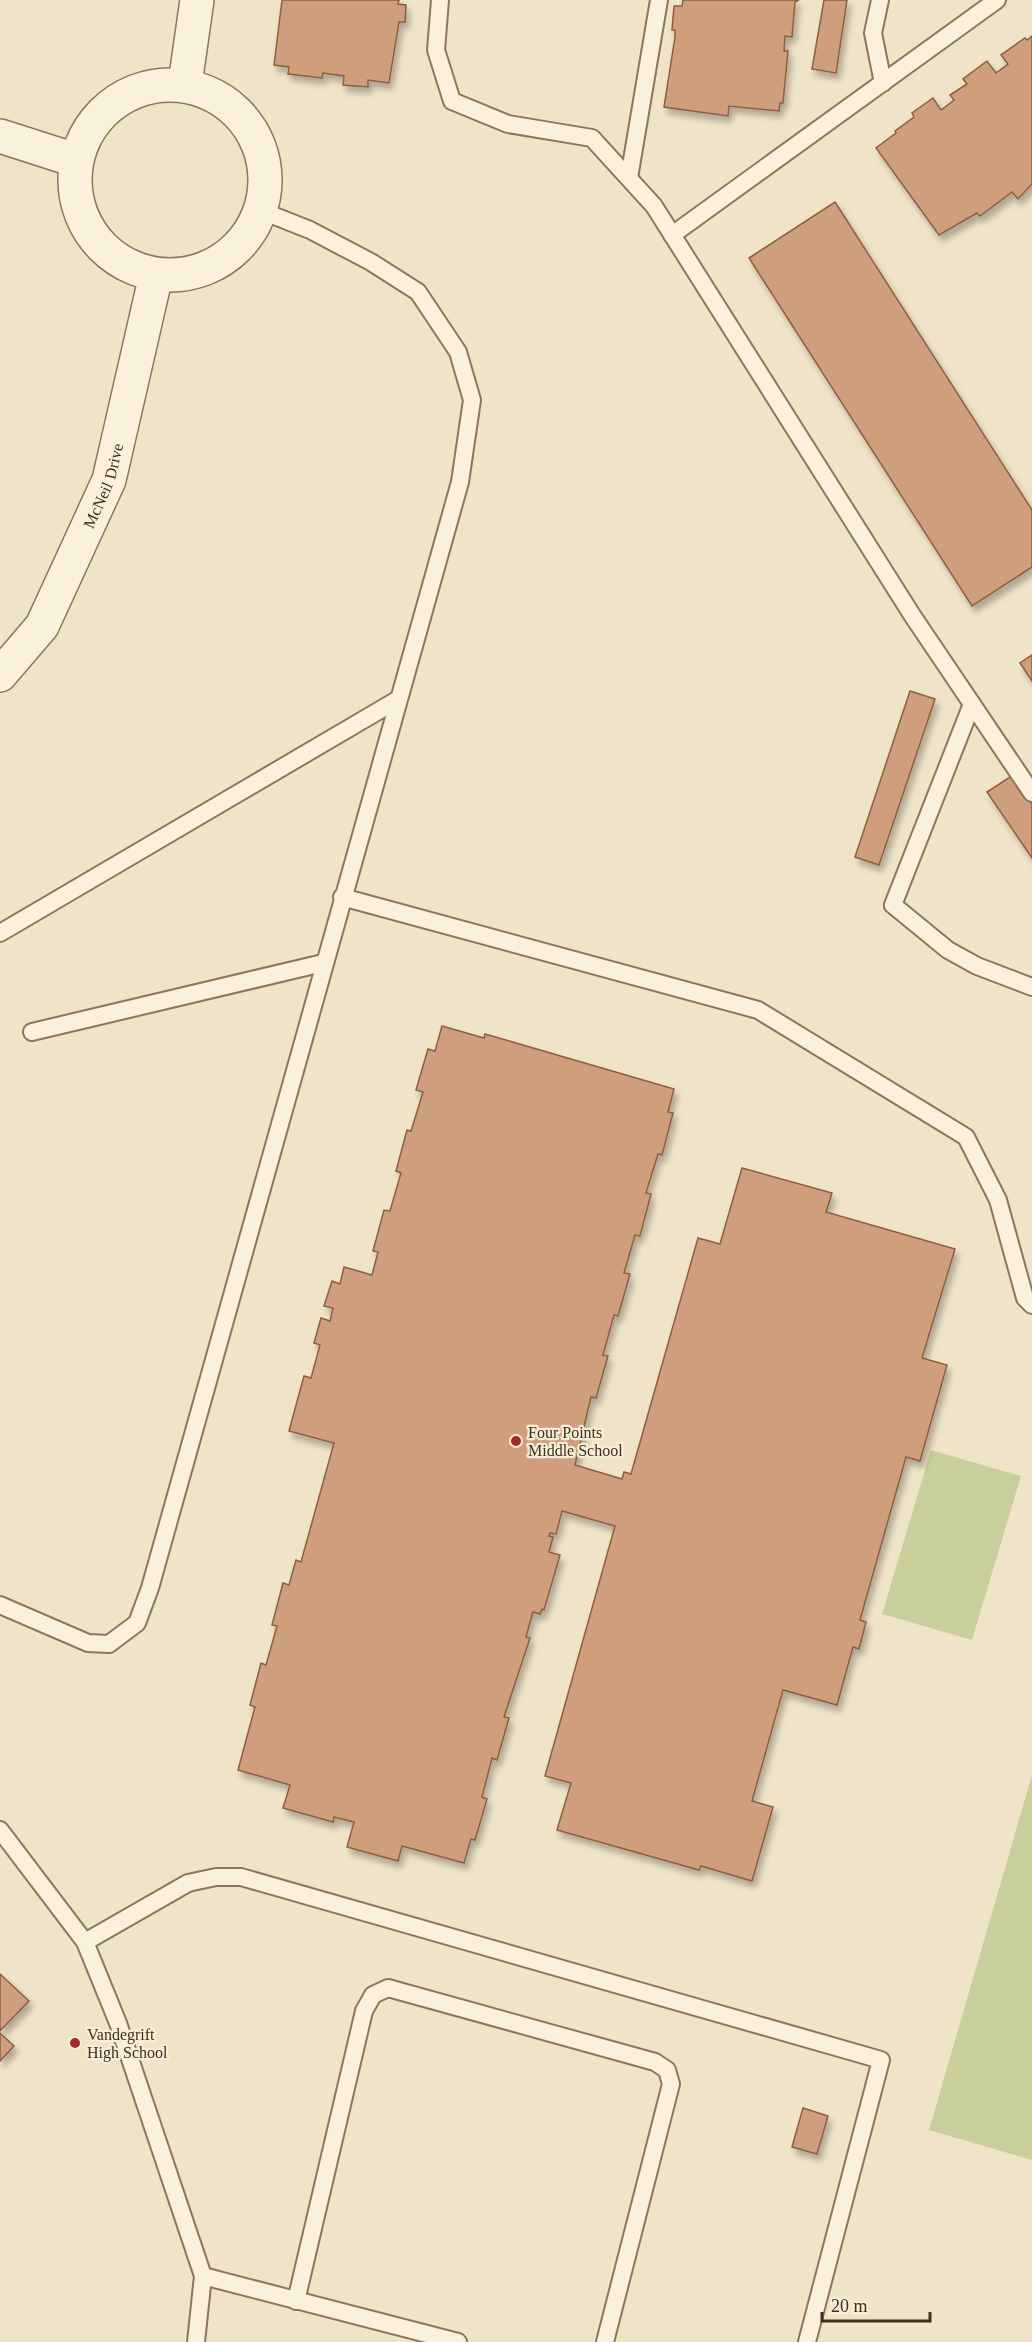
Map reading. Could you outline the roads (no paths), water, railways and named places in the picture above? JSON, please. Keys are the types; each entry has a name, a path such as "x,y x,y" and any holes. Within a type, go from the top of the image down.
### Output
{"street":[{"path":"184,84 197,0"},
{"path":"184,84 216,95 242,115 258,143 266,175 262,212 246,238 221,261 190,274 156,275 126,265 100,247 83,221 74,191 75,160 90,126 115,101 148,86 184,84"},
{"path":"0,136 75,160"},
{"name":"McNeil Drive","path":"0,675 42,626 109,480 156,275"}],"lane":[{"path":"440,0 436,50 452,101 508,124 592,138 654,206 912,615 1032,793"},
{"path":"628,178 659,0"},
{"path":"880,0 873,33 882,82"},
{"path":"672,235 997,0"},
{"path":"0,1605 88,1643 108,1644 138,1623 153,1577 323,963 460,482 472,400 458,352 418,292 371,262 310,230 262,212"},
{"path":"0,933 397,700"},
{"path":"972,704 893,905 948,950 977,966 1032,987"},
{"path":"342,897 758,1010 966,1137 998,1200 1025,1298 1032,1305"},
{"path":"32,1032 323,963"},
{"path":"0,1830 85,1942 118,2023 203,2276 196,2342"},
{"path":"85,1942 188,1883 216,1877 241,1877 881,2060 807,2342"},
{"path":"296,2301 364,2011 373,1995 388,1988 655,2062 667,2070 671,2084 605,2342"},
{"path":"203,2276 458,2342"}],"place":[{"name":"Four Points Middle School","path":"516,1441"},
{"name":"Vandegrift High School","path":"75,2043"}]}
